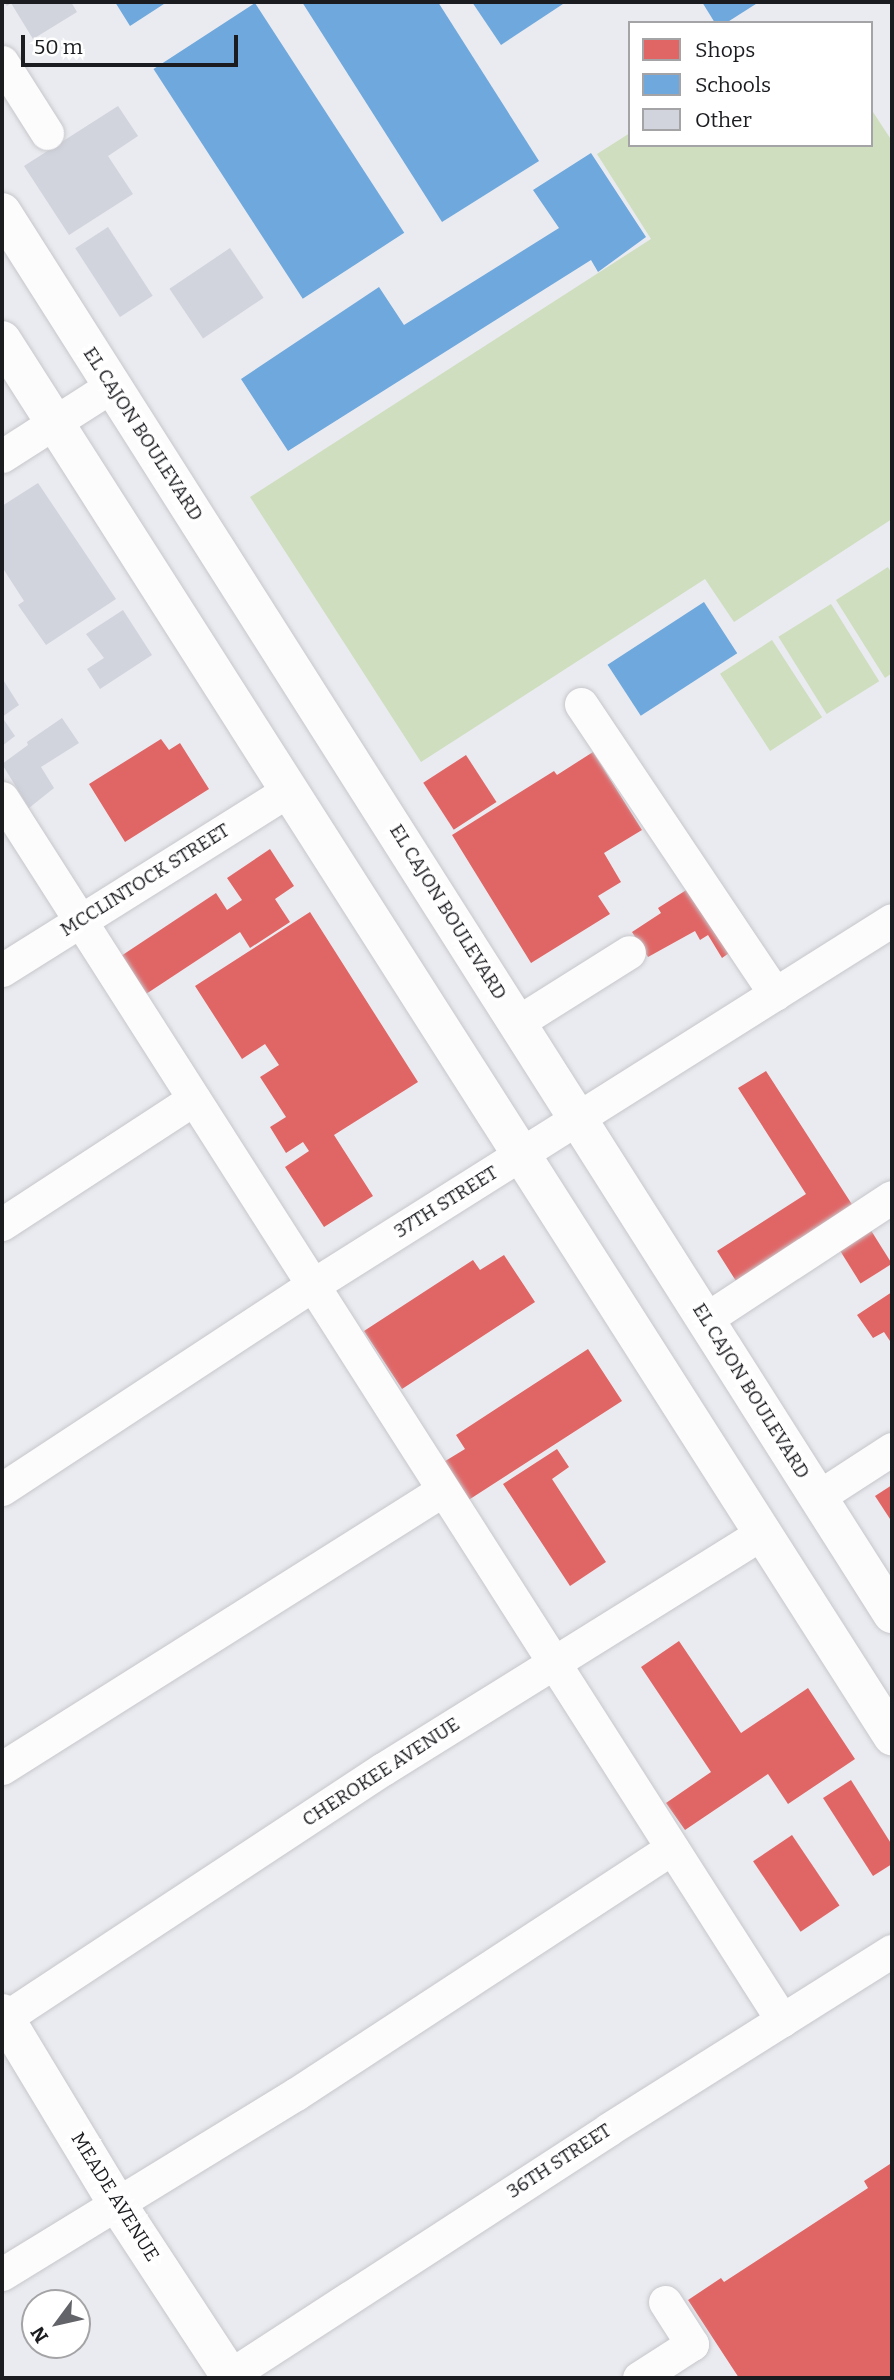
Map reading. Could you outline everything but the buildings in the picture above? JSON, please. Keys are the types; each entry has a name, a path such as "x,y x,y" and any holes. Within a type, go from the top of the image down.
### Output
{"main road":[{"name":"EL CAJON BOULEVARD","path":"2,212 892,1614"},
{"path":"2,340 892,1736"},
{"name":"MEADE AVENUE","path":"3,2017 116,2202 228,2377"}],"street":[{"path":"2,62 47,132"},
{"path":"2,456 113,385"},
{"path":"581,704 775,994"},
{"name":"MCCLINTOCK STREET","path":"2,970 289,790"},
{"path":"2,798 782,2020"},
{"name":"37TH STREET","path":"2,1489 313,1285 892,920"},
{"path":"518,1022 629,952"},
{"path":"2,1224 194,1099"},
{"path":"706,1319 892,1197"},
{"path":"818,1497 892,1449"},
{"path":"2,1768 443,1490"},
{"name":"CHEROKEE AVENUE","path":"3,2017 361,1784 762,1533"},
{"path":"2,2274 296,2094 672,1848"},
{"name":"36TH STREET","path":"228,2377 892,1951"},
{"path":"639,2378 692,2344 665,2301"}],"green space":[{"path":"873,112 892,141 892,519 734,622 705,579 421,762 250,497 651,239 597,154 628,134 628,147 873,147"},
{"path":"888,567 892,574 892,673 885,678 836,600"},
{"path":"831,604 879,681 827,714 778,637"},
{"path":"772,640 822,717 770,751 720,674"}]}
